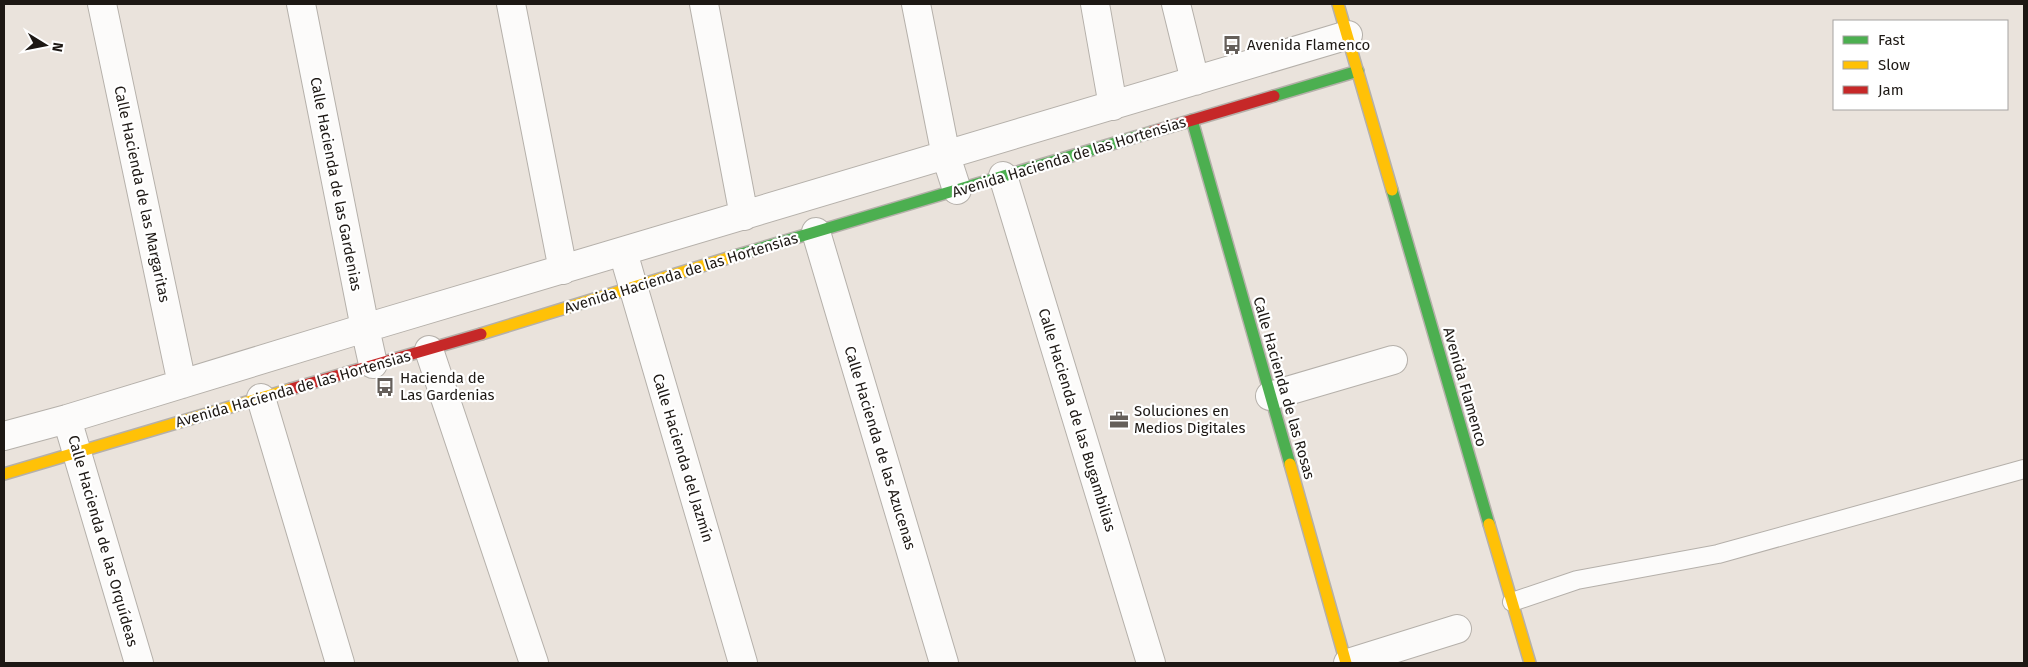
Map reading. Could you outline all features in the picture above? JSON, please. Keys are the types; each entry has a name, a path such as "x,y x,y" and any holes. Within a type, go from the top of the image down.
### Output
{"street":[{"name":"Calle Hacienda de las Margaritas","path":"102,4 182,384"},
{"name":"Calle Hacienda de las Gardenias","path":"301,4 364,328 373,364"},
{"path":"511,4 563,270"},
{"path":"704,4 744,216"},
{"path":"916,4 946,156 957,190"},
{"path":"1095,4 1113,106"},
{"path":"1176,4 1195,81"},
{"name":"Avenida Flamenco","path":"1338,4 1530,663"},
{"path":"4,436 67,419 364,328 1348,35"},
{"name":"Avenida Hacienda de las Hortensias","path":"4,474 373,364 429,350 632,287 1358,71"},
{"name":"Calle Hacienda de las Rosas","path":"1192,120 1347,663"},
{"name":"Calle Hacienda de las Bugambilias","path":"1003,176 1151,663"},
{"name":"Calle Hacienda de las Azucenas","path":"816,232 944,663"},
{"name":"Calle Hacienda del Jazmín","path":"623,252 744,663"},
{"path":"429,350 534,663"},
{"path":"1270,396 1393,360"},
{"path":"261,398 340,663"},
{"name":"Calle Hacienda de las Orquídeas","path":"67,419 139,663"},
{"path":"1347,663 1457,629"}],"lane":[{"path":"1512,602 1577,580 1718,554 2024,469"}],"traffic: fast":[{"path":"1274,96 1358,71"},
{"path":"1192,120 1290,464"},
{"path":"731,257 1152,132"},
{"path":"1392,190 1489,524"}],"traffic: slow":[{"path":"1338,4 1392,190"},
{"path":"481,334 731,257"},
{"path":"4,474 291,389"},
{"path":"1290,464 1346,663"},
{"path":"1489,524 1530,663"}],"traffic: jam":[{"path":"1152,132 1274,96"},
{"path":"291,389 481,334"}],"place":[{"name":"Avenida Flamenco","path":"1232,45"},
{"name":"Hacienda de Las Gardenias","path":"385,387"},
{"name":"Soluciones en Medios Digitales","path":"1119,420"}]}
